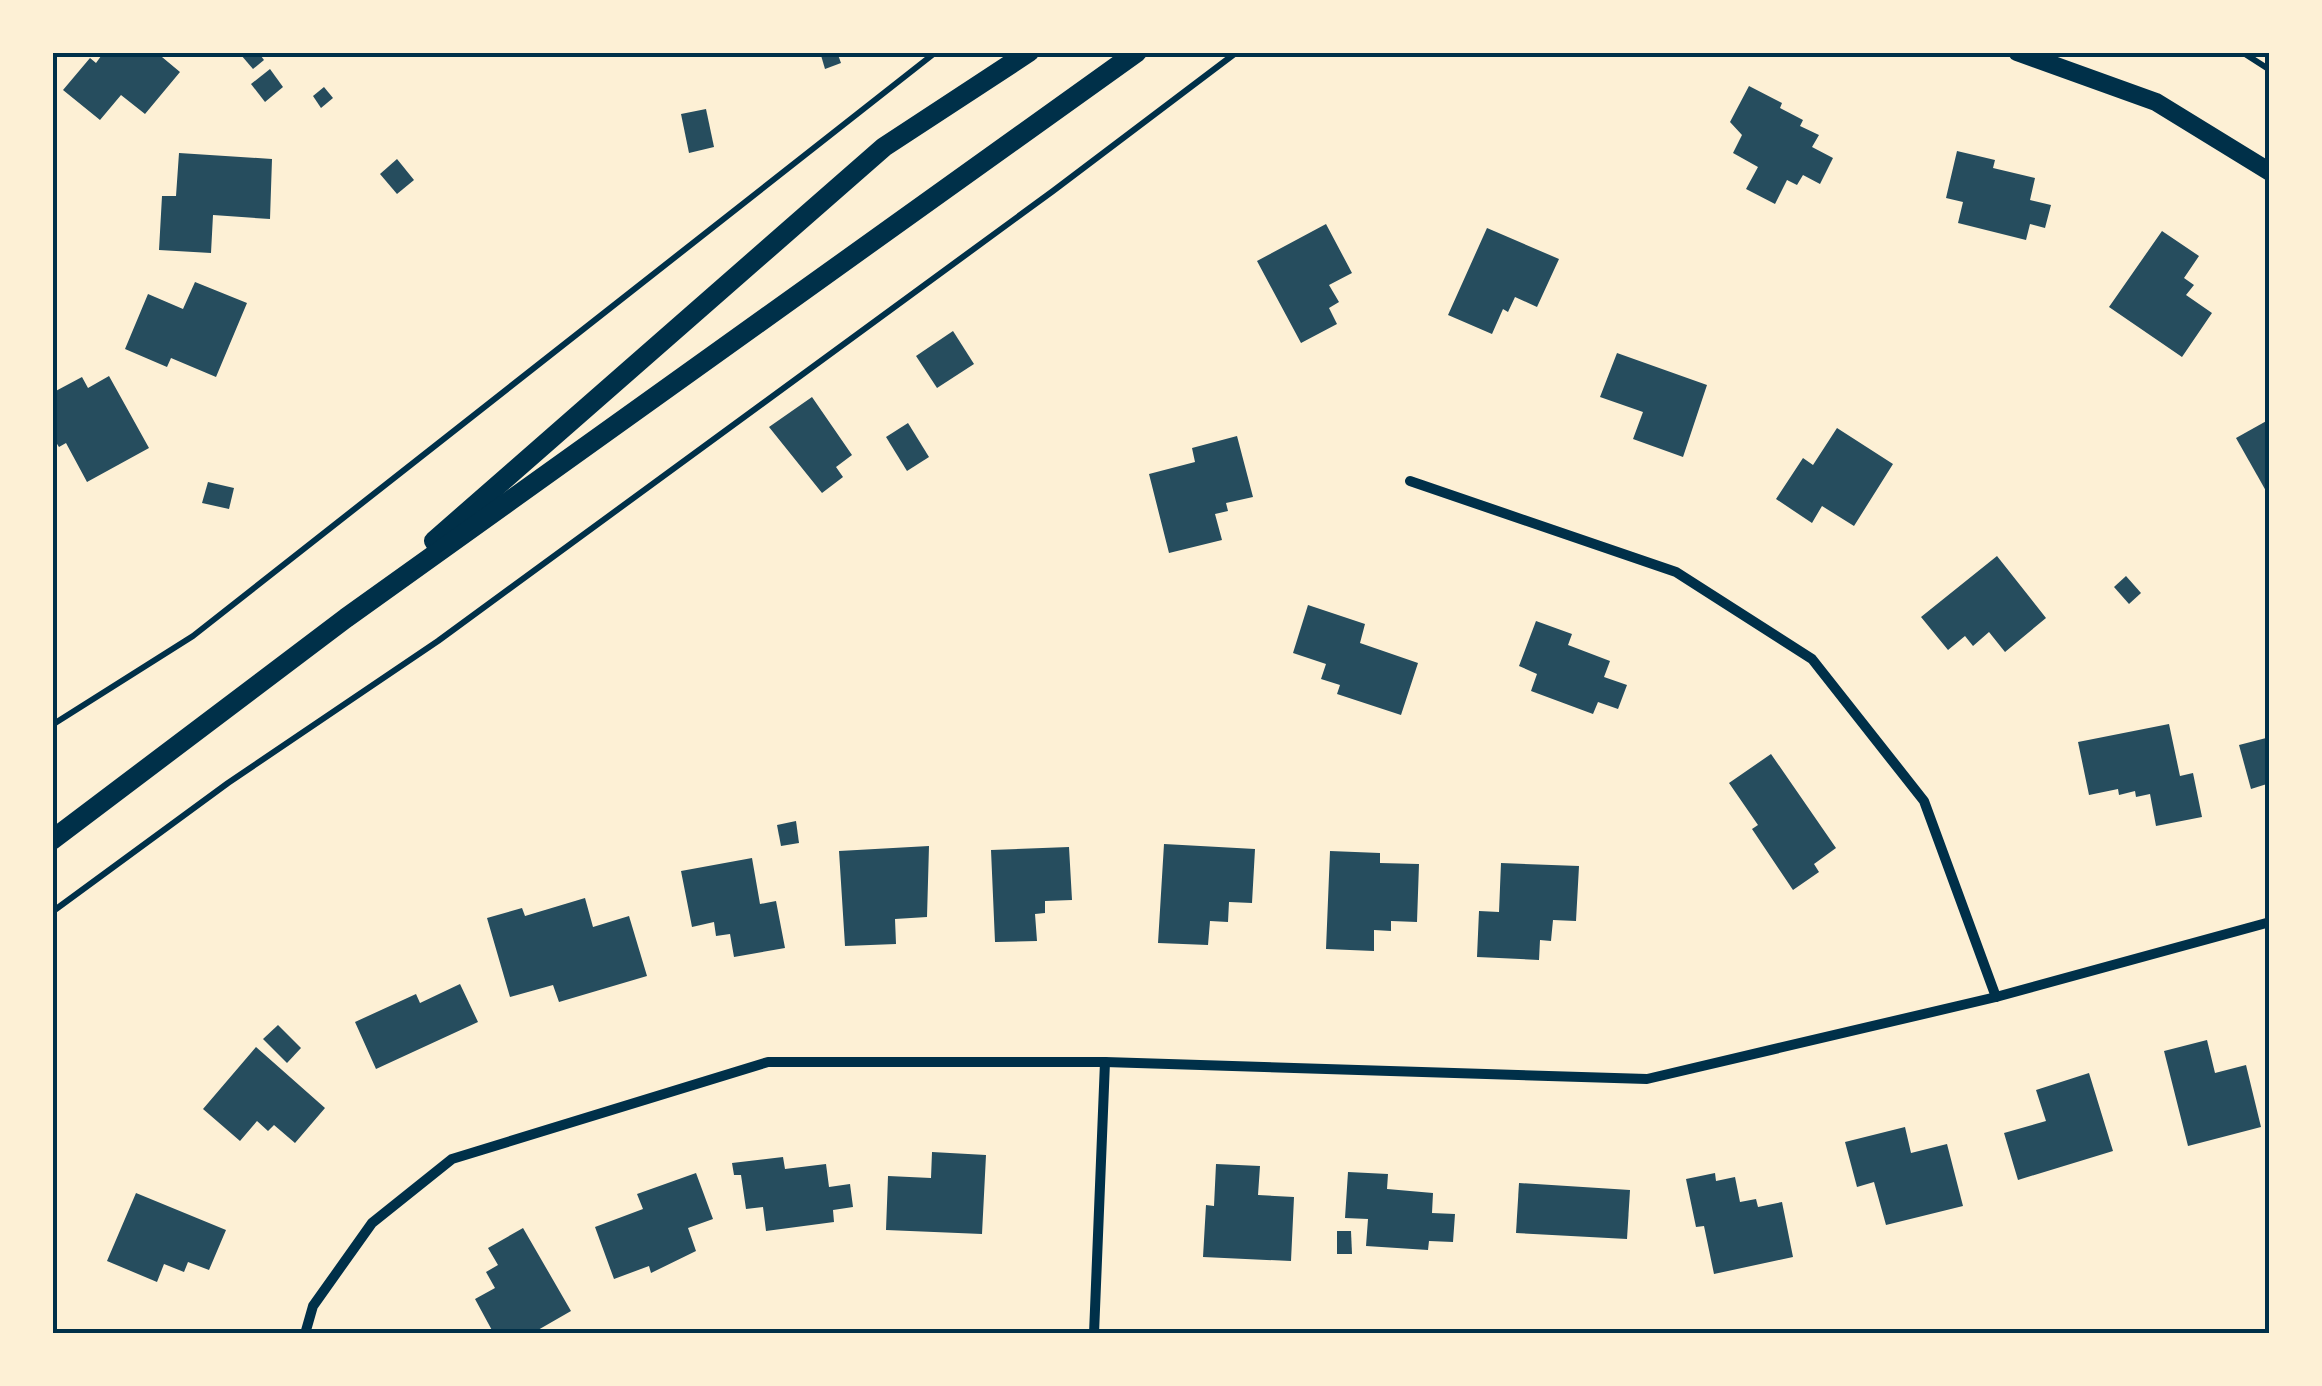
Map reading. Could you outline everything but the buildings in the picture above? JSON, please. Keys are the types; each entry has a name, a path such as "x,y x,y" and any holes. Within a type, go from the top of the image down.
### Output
{"main road":[{"path":"346,618 884,148 1030,52"},
{"path":"52,840 346,618 1137,52"}],"street":[{"path":"2017,52 2156,102 2270,172"},
{"path":"1410,481 1676,572 1812,659 1924,801 1996,997"},
{"path":"305,1334 313,1306 372,1223 452,1158 768,1062 1105,1062 1648,1079 1996,997 2270,922"},
{"path":"1094,1334 1105,1062"}],"path":[{"path":"52,725 193,636 936,52"},
{"path":"52,912 228,782 438,640 1237,52"},
{"path":"2242,52 2270,70"}]}
